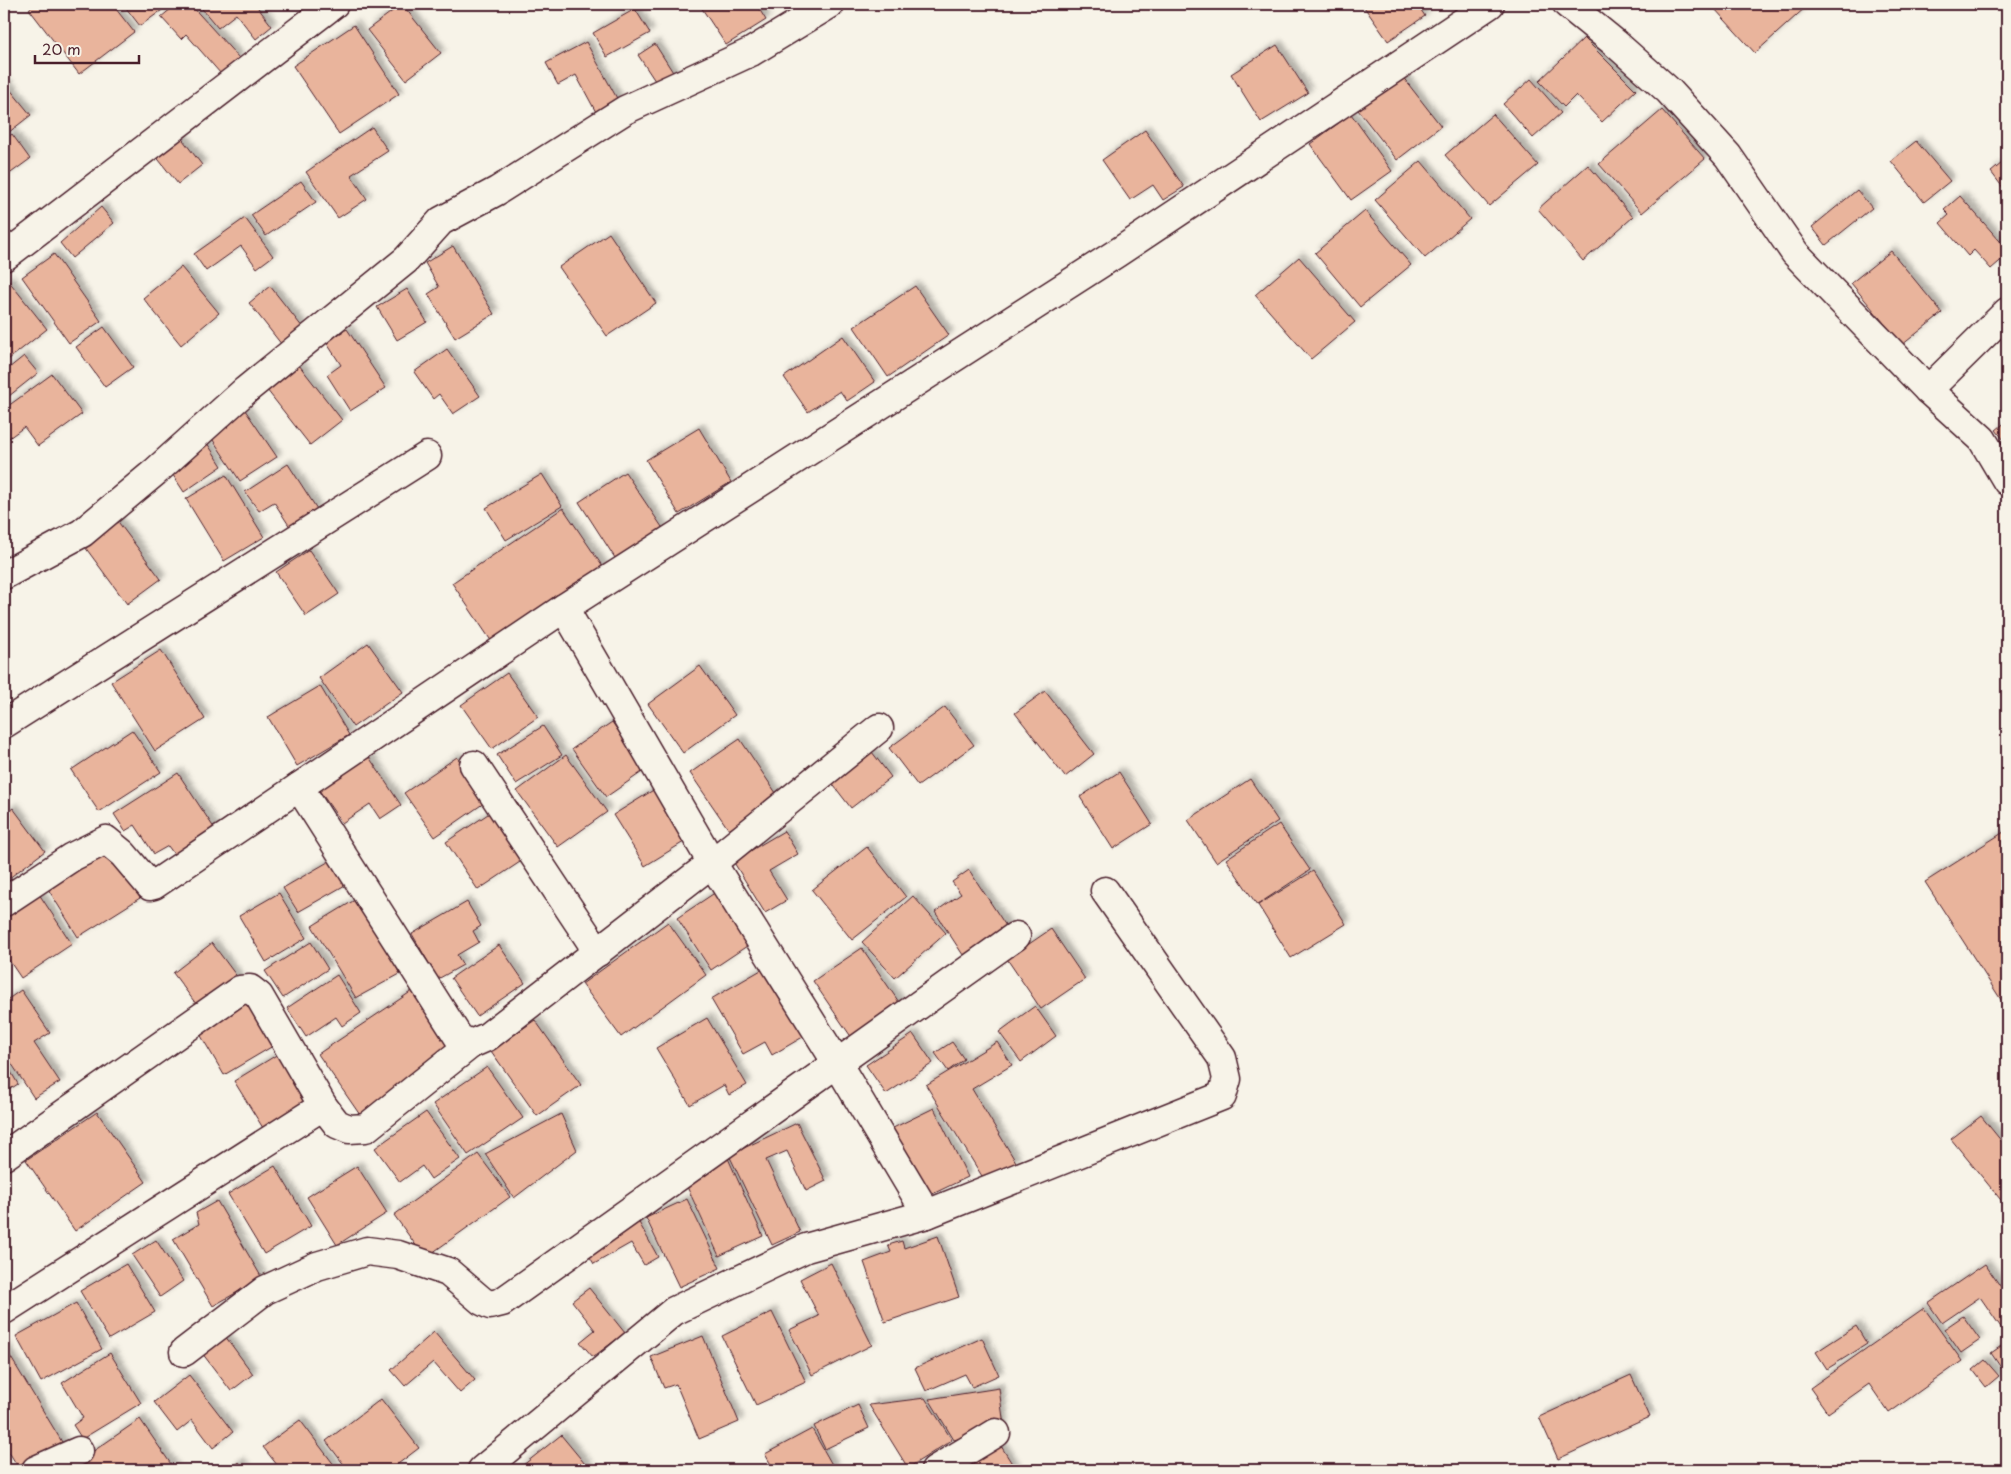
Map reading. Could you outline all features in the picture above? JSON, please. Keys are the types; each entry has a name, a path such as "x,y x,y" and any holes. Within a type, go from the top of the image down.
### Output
{"street":[{"path":"4,257 334,4"},
{"path":"4,575 82,533 155,472 246,390 406,260 441,221 497,191 625,110 751,52 830,4"},
{"path":"4,902 72,856 106,840 123,854 152,886 564,608 1117,253 1490,4"},
{"path":"1567,4 1615,42 1670,91 1728,156 1795,253 1928,390 1982,440 2007,481"},
{"path":"1928,390 2007,312"},
{"path":"4,724 427,456"},
{"path":"564,608 712,863 837,1063 927,1214"},
{"path":"4,1156 240,990 250,989 260,996 323,1106 336,1124 349,1129 366,1128 471,1044 487,1038 598,952 879,728"},
{"path":"474,765 598,952"},
{"path":"299,787 459,1038 471,1044"},
{"path":"482,1470 674,1311 806,1248 927,1214 1222,1096 1227,1079 1222,1058 1105,891"},
{"path":"184,1352 265,1290 317,1266 368,1251 398,1255 448,1272 482,1301 490,1305 502,1302 1016,936"},
{"path":"4,1310 323,1106"},
{"path":"935,1470 996,1433"},
{"path":"36,1470 79,1450"}],"building":[{"path":"36,4 112,4 134,32 79,74 29,9"},
{"path":"123,4 157,4 162,10 140,26"},
{"path":"177,4 190,4 239,58 221,74 186,34 181,39 161,17"},
{"path":"198,4 255,4 272,26 256,39 236,14 218,28"},
{"path":"402,4 441,53 406,80 367,30"},
{"path":"699,4 756,4 766,20 726,45"},
{"path":"1362,4 1417,4 1425,16 1388,41"},
{"path":"1718,4 1805,4 1807,6 1755,53 1714,8"},
{"path":"635,9 650,33 607,57 593,33"},
{"path":"354,25 399,94 339,134 293,66"},
{"path":"1584,38 1636,90 1602,122 1576,95 1564,107 1539,81"},
{"path":"586,42 619,102 597,114 576,75 558,85 546,63"},
{"path":"655,44 676,77 659,87 638,55"},
{"path":"1277,45 1308,93 1261,122 1231,74"},
{"path":"1402,76 1441,126 1397,160 1358,110"},
{"path":"1531,79 1561,113 1533,138 1503,104"},
{"path":"4,82 31,115 4,136"},
{"path":"1662,110 1705,159 1642,213 1599,164"},
{"path":"1351,114 1392,171 1351,200 1310,144"},
{"path":"1493,114 1538,165 1489,206 1445,155"},
{"path":"372,127 388,151 351,175 367,199 338,218 306,172"},
{"path":"1145,130 1184,187 1163,200 1153,185 1130,200 1102,160"},
{"path":"12,134 30,159 4,178 4,140"},
{"path":"180,136 202,165 178,184 155,155"},
{"path":"1916,141 1950,181 1924,202 1891,161"},
{"path":"2007,159 2007,193 1991,172"},
{"path":"1421,161 1470,219 1425,258 1375,200"},
{"path":"1588,165 1633,217 1583,261 1538,209"},
{"path":"301,181 316,202 266,236 251,215"},
{"path":"1857,190 1872,208 1826,245 1812,227"},
{"path":"1960,196 2007,249 2007,255 1991,269 1974,250 1968,256 1940,223 1949,215 1944,210"},
{"path":"101,207 114,223 72,258 60,243"},
{"path":"1365,211 1411,265 1360,307 1315,253"},
{"path":"245,218 273,256 257,268 241,246 206,271 194,254"},
{"path":"609,233 656,303 607,336 559,267"},
{"path":"453,246 494,314 455,338 428,294 439,287 425,263"},
{"path":"1891,251 1942,313 1902,345 1851,283"},
{"path":"54,254 101,321 69,343 22,277"},
{"path":"1299,257 1355,322 1311,359 1255,295"},
{"path":"181,267 219,313 181,345 143,298"},
{"path":"8,280 47,329 4,363 4,283"},
{"path":"270,286 303,328 282,345 249,303"},
{"path":"915,286 949,335 888,377 854,327"},
{"path":"407,289 427,322 397,340 377,307"},
{"path":"104,327 133,367 105,387 76,347"},
{"path":"347,329 386,388 350,411 327,375 341,365 326,342"},
{"path":"843,336 875,382 847,401 840,391 808,412 784,377"},
{"path":"447,349 480,396 453,414 439,394 433,399 414,372"},
{"path":"24,356 38,373 4,400 4,372"},
{"path":"299,365 342,420 310,445 267,390"},
{"path":"52,374 82,414 38,446 24,427 9,438 4,431 4,409"},
{"path":"245,410 277,457 240,481 209,434"},
{"path":"2007,421 2007,444 1996,430"},
{"path":"699,428 731,482 679,514 646,460"},
{"path":"207,443 222,466 184,492 169,469"},
{"path":"288,464 317,509 290,527 274,502 259,511 245,492"},
{"path":"625,472 664,530 617,561 579,502"},
{"path":"542,474 562,506 506,540 486,508"},
{"path":"226,475 264,537 224,561 186,499"},
{"path":"563,508 605,570 494,645 452,583"},
{"path":"116,519 161,579 127,604 82,543"},
{"path":"309,550 339,594 306,616 276,572"},
{"path":"368,643 403,692 353,727 319,678"},
{"path":"161,650 205,719 155,751 111,682"},
{"path":"700,666 735,715 683,753 648,704"},
{"path":"507,673 538,717 492,749 461,705"},
{"path":"320,686 349,735 297,766 268,717"},
{"path":"1045,691 1094,754 1065,777 1015,713"},
{"path":"945,707 974,745 918,786 889,748"},
{"path":"612,722 645,770 606,797 572,749"},
{"path":"543,726 562,755 516,784 497,755"},
{"path":"132,730 161,772 99,812 71,770"},
{"path":"740,739 778,796 729,830 690,773"},
{"path":"872,752 891,777 851,808 831,782"},
{"path":"566,755 607,812 558,847 517,791"},
{"path":"369,757 401,805 380,819 370,804 342,823 319,790"},
{"path":"457,757 487,801 435,837 404,793"},
{"path":"1119,772 1152,824 1113,849 1080,797"},
{"path":"178,773 216,831 176,857 168,846 154,854 135,825 125,831 114,814"},
{"path":"1250,779 1278,821 1216,862 1188,820"},
{"path":"655,789 687,840 645,866 613,815"},
{"path":"13,808 45,851 4,882 4,815"},
{"path":"494,810 526,858 478,890 446,842"},
{"path":"1279,824 1310,870 1257,905 1226,859"},
{"path":"2007,830 2007,1009 1925,882"},
{"path":"784,831 798,854 769,871 787,900 765,913 733,861"},
{"path":"867,847 906,897 852,940 812,890"},
{"path":"110,850 140,898 78,937 48,889"},
{"path":"340,855 354,880 298,912 283,888"},
{"path":"969,870 1008,929 965,958 935,912 961,894 952,882"},
{"path":"1313,871 1346,924 1291,958 1258,905"},
{"path":"719,890 753,942 711,970 677,918"},
{"path":"279,893 306,938 266,962 239,916"},
{"path":"39,894 72,944 21,978 4,953 4,916"},
{"path":"913,896 946,933 895,978 862,942"},
{"path":"358,898 400,974 356,998 312,926"},
{"path":"467,902 481,926 473,931 479,942 457,955 463,965 438,979 412,934"},
{"path":"668,922 706,975 621,1037 582,984"},
{"path":"1051,929 1085,979 1041,1009 1007,959"},
{"path":"311,942 328,969 283,998 265,971"},
{"path":"212,943 241,982 202,1012 173,973"},
{"path":"499,945 525,983 477,1016 451,978"},
{"path":"862,948 903,1008 854,1041 813,981"},
{"path":"768,966 808,1034 772,1055 765,1042 743,1054 711,999"},
{"path":"337,975 361,1013 342,1026 336,1017 306,1037 287,1008"},
{"path":"415,989 456,1050 360,1115 318,1054"},
{"path":"21,990 50,1033 34,1043 60,1082 34,1098 4,1052 4,1002"},
{"path":"251,997 278,1043 224,1075 197,1029"},
{"path":"1035,1006 1056,1036 1021,1062 999,1032"},
{"path":"707,1018 747,1085 729,1095 724,1085 690,1105 656,1048"},
{"path":"535,1020 581,1085 537,1116 491,1051"},
{"path":"913,1034 933,1063 886,1094 866,1065"},
{"path":"952,1042 964,1059 948,1071 935,1053"},
{"path":"997,1042 1012,1065 972,1089 1016,1162 985,1181 926,1085"},
{"path":"283,1051 312,1097 263,1128 234,1081"},
{"path":"4,1060 18,1084 4,1093"},
{"path":"487,1067 523,1118 468,1155 433,1104"},
{"path":"934,1108 968,1177 924,1198 891,1129"},
{"path":"97,1112 146,1182 75,1231 26,1160"},
{"path":"426,1112 460,1159 431,1179 422,1166 400,1182 375,1148"},
{"path":"561,1114 577,1150 514,1198 485,1154"},
{"path":"1981,1116 2007,1148 2007,1204 2005,1205 1951,1139"},
{"path":"797,1123 826,1181 806,1191 787,1151 766,1160 800,1232 772,1245 729,1155"},
{"path":"478,1154 510,1197 425,1258 394,1215"},
{"path":"727,1156 763,1236 719,1256 682,1176"},
{"path":"275,1166 311,1226 264,1254 228,1194"},
{"path":"357,1166 387,1213 337,1245 307,1197"},
{"path":"687,1199 720,1268 679,1287 646,1218"},
{"path":"217,1201 262,1278 213,1306 173,1239 199,1224 196,1213"},
{"path":"636,1217 658,1257 644,1265 631,1243 594,1264 584,1247"},
{"path":"938,1236 959,1297 885,1322 864,1262 891,1252 888,1245 902,1241 904,1248"},
{"path":"156,1240 183,1281 160,1297 132,1255"},
{"path":"831,1263 872,1345 812,1375 789,1330 819,1316 800,1279"},
{"path":"126,1264 155,1312 109,1339 80,1291"},
{"path":"1985,1264 2007,1296 2007,1336 1980,1297 1942,1323 1928,1303"},
{"path":"589,1288 625,1333 593,1357 580,1342 595,1330 572,1301"},
{"path":"76,1303 102,1349 41,1382 16,1336"},
{"path":"1924,1308 1962,1361 1889,1413 1869,1384 1828,1413 1810,1388"},
{"path":"772,1312 806,1382 756,1405 722,1336"},
{"path":"1963,1316 1980,1340 1961,1353 1944,1329"},
{"path":"1856,1326 1867,1344 1827,1369 1816,1352"},
{"path":"434,1332 475,1380 460,1393 433,1362 405,1386 391,1370"},
{"path":"225,1336 253,1374 231,1391 202,1353"},
{"path":"703,1336 739,1422 699,1439 676,1384 664,1388 651,1357"},
{"path":"982,1338 999,1375 972,1387 965,1374 926,1391 915,1368"},
{"path":"2007,1342 2007,1370 2004,1372 1991,1353"},
{"path":"4,1346 65,1447 26,1470 20,1470 4,1444"},
{"path":"110,1353 141,1403 82,1439 73,1425 83,1418 62,1383"},
{"path":"1985,1360 1999,1376 1986,1387 1973,1370"},
{"path":"189,1375 233,1432 213,1448 192,1420 177,1432 154,1402"},
{"path":"1631,1375 1650,1417 1558,1459 1539,1417"},
{"path":"999,1388 1004,1426 954,1440 929,1399"},
{"path":"925,1398 952,1440 908,1468 869,1405"},
{"path":"381,1399 419,1448 390,1470 348,1470 326,1441"},
{"path":"858,1405 869,1428 825,1449 814,1426"},
{"path":"140,1419 175,1470 71,1470 69,1468"},
{"path":"300,1420 338,1470 281,1470 263,1447"},
{"path":"812,1429 835,1470 774,1470 765,1454"},
{"path":"561,1435 590,1470 517,1470"},
{"path":"1001,1446 1016,1470 961,1470"},
{"path":"239,1462 246,1470 230,1470"}]}
